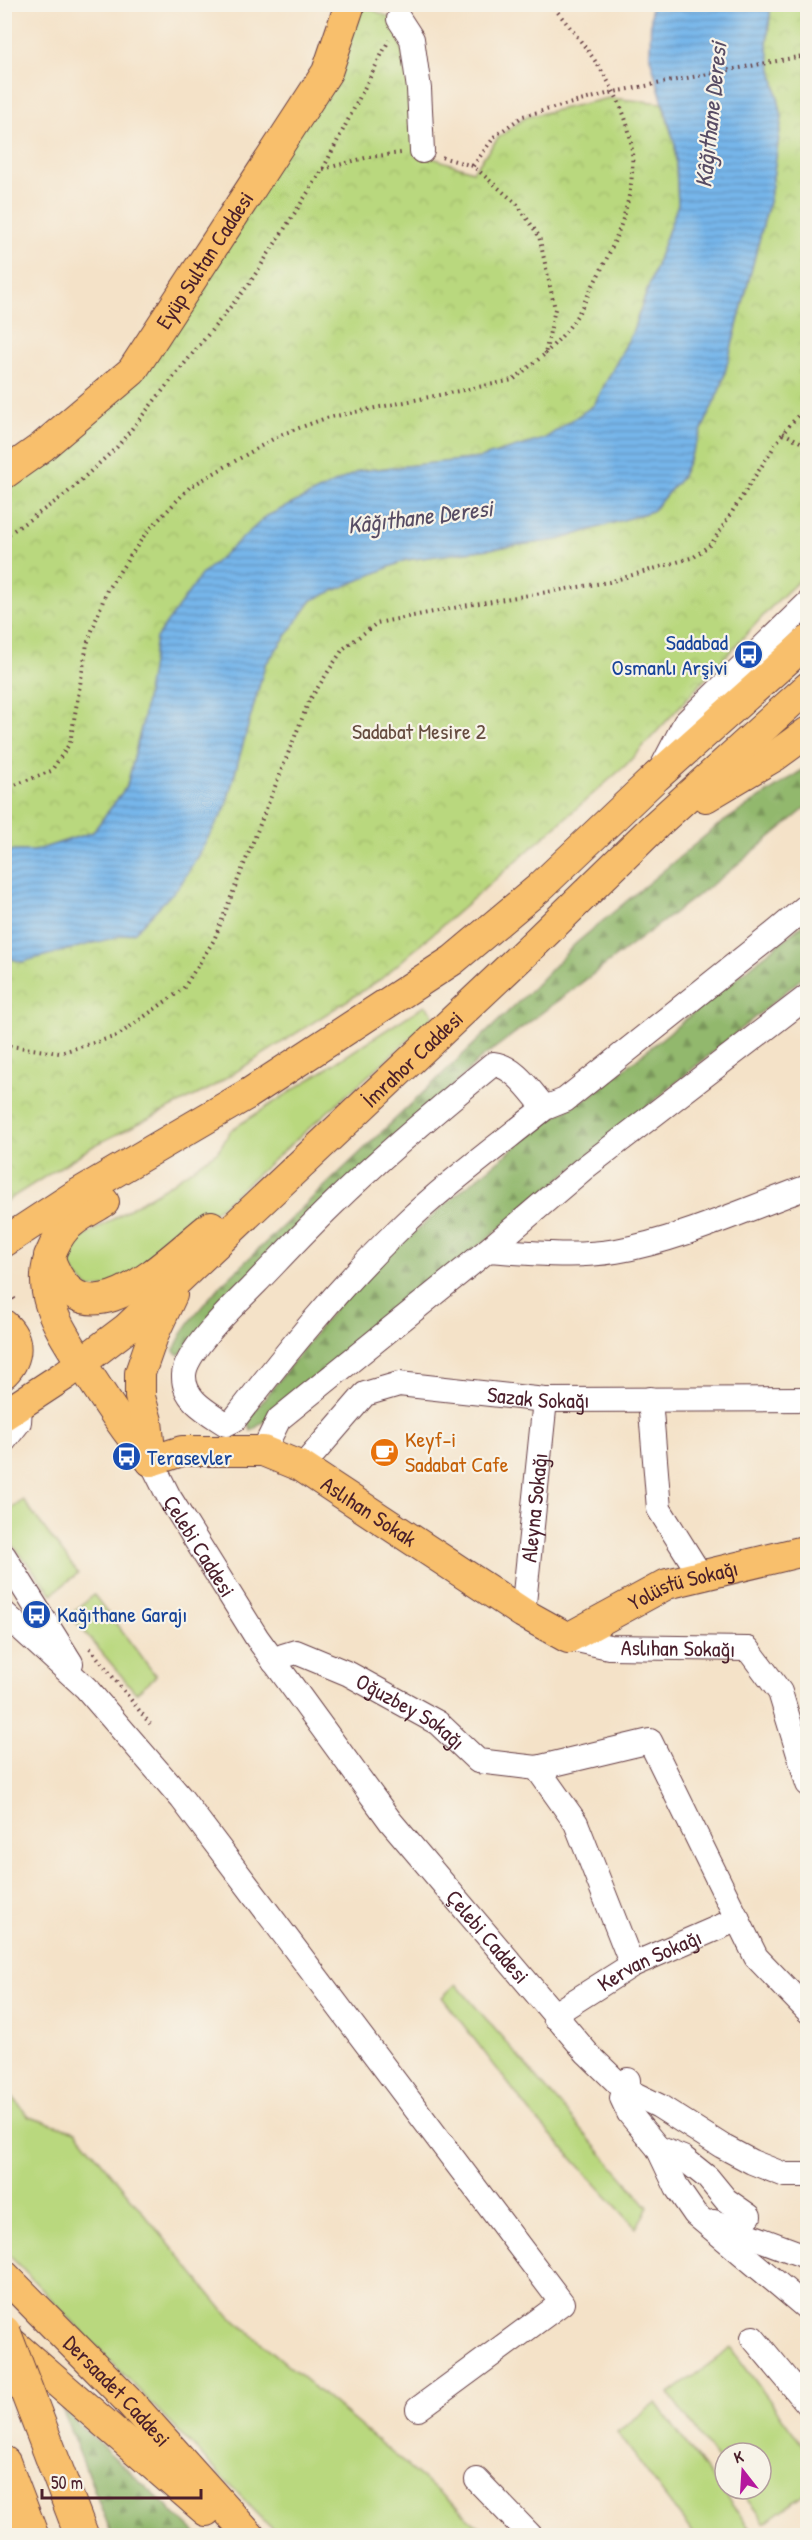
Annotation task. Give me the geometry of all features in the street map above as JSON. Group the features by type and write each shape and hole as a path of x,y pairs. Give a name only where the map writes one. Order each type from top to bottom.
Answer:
{"highway":[{"path":"4,2334 82,2535"},
{"path":"4,2463 32,2535"}],"main road":[{"name":"Eyüp Sultan Caddesi","path":"4,474 42,447 132,371 327,72 350,4"},
{"path":"4,1242 74,1196 248,1094 453,960 539,888 656,777 807,641"},
{"name":"İmrahor Caddesi","path":"12,1410 82,1363 127,1328 179,1281 656,825 807,687"},
{"path":"656,825 736,780 807,732"},
{"path":"151,1461 110,1408 65,1338 50,1306 45,1288 45,1274 49,1256 60,1235 69,1224 133,1182 152,1166 167,1143"},
{"path":"49,1256 60,1282 69,1292 81,1299 106,1300 146,1278 218,1221 283,1180"},
{"path":"151,1461 147,1421 140,1397 140,1373 154,1333 179,1281"},
{"path":"4,1325 13,1333 16,1352 13,1362 4,1372"},
{"name":"Aslıhan Sokak","path":"151,1461 182,1451 263,1452 302,1467 523,1613 568,1638"},
{"name":"Yolüstü Sokağı","path":"568,1638 667,1584 807,1550"},
{"name":"Dersaadet Caddesi","path":"4,2275 127,2399 250,2535"},
{"name":"Dersaadet Caddesi","path":"4,2334 203,2508 238,2535"}],"street":[{"path":"399,19 412,39 422,151"},
{"path":"656,777 685,723 807,603"},
{"path":"544,1108 520,1080 503,1065 493,1064 418,1126 332,1204 220,1320 190,1357 184,1372 184,1386 190,1397 226,1424 234,1420 282,1358 338,1292 398,1230 544,1108 564,1100 776,933 807,904"},
{"path":"263,1452 279,1419 488,1250 583,1169 807,996"},
{"path":"488,1250 579,1255 615,1251 652,1243 807,1187"},
{"name":"Sazak Sokağı","path":"302,1467 365,1394 399,1384 545,1400 807,1400"},
{"path":"650,1399 659,1509 701,1576"},
{"name":"Aleyna Sokağı","path":"523,1613 545,1400"},
{"path":"4,1442 20,1422 12,1410"},
{"name":"Çelebi Caddesi","path":"151,1461 169,1497 279,1659 560,2012 607,2055 627,2083 659,2106 752,2162 785,2175 807,2175"},
{"path":"4,1556 86,1688"},
{"path":"4,1613 86,1688 182,1798 562,2303 418,2409"},
{"name":"Aslıhan Sokağı","path":"568,1638 609,1647 748,1649 780,1692 807,1784"},
{"name":"Oğuzbey Sokağı","path":"279,1659 296,1652 349,1674 438,1723 478,1761 537,1768"},
{"path":"632,1965 576,1823 537,1768 650,1741 756,1957 807,2011"},
{"name":"Kervan Sokağı","path":"560,2012 632,1965 738,1919"},
{"path":"627,2083 622,2098 629,2113 658,2148 677,2188 695,2214 807,2309"},
{"name":"Çelebi Caddesi","path":"627,2083 751,2148 779,2158 807,2163"},
{"path":"658,2148 683,2158 708,2178 726,2200 749,2216"},
{"path":"695,2214 807,2257"},
{"path":"753,2338 807,2404"},
{"path":"477,2480 531,2535"}],"path":[{"path":"4,786 12,786 51,771 70,743 87,644 107,590 146,533 190,487 280,435 326,418 513,380 545,354 573,323 615,246 630,195 633,162 630,135 614,92 551,4"},
{"path":"4,537 65,495 117,447 249,284 323,169 399,19"},
{"path":"473,166 495,136 523,116 614,92 807,55"},
{"path":"800,56 807,65"},
{"path":"323,169 369,157 422,151 473,166 517,204 539,236 555,309 545,354"},
{"path":"4,1045 59,1053 117,1036 183,989 214,940 309,701 343,649 377,623 474,604 609,582 694,557 712,543 783,433 806,406 807,388"},
{"path":"783,433 807,446"}],"green space":[{"path":"361,5 396,20 423,155 473,171 499,137 526,117 609,98 662,103 675,145 678,204 632,333 594,405 544,439 480,458 359,471 142,724 127,786 93,832 34,851 5,851 4,490 141,368"},
{"name":"Sadabat Mesire 2","path":"771,5 807,5 807,573 773,605 626,765 381,979 209,1089 95,1145 5,1202 5,957 22,962 225,809 265,665 312,600 406,560 558,540 652,511 681,478 722,384 770,198 782,117 767,45"},
{"path":"807,767 807,807 722,877 479,1060 179,1355 174,1351 188,1324 221,1285 532,989 575,944 717,826"},
{"path":"807,921 807,974 287,1405 251,1431 248,1420 335,1308 389,1255 455,1196 546,1122 592,1095"},
{"path":"425,1005 432,1012 432,1019 225,1203 149,1263 116,1287 89,1288 74,1273 70,1257 75,1242 164,1188 218,1151 231,1130"},
{"path":"23,1500 78,1573 52,1594 5,1535 5,1514"},
{"path":"94,1595 156,1676 136,1693 70,1615"},
{"path":"456,1984 648,2207 636,2228 530,2112 442,1997"},
{"path":"4,2086 29,2117 76,2131 224,2311 489,2535 278,2535 5,2251"},
{"path":"731,2348 807,2451 807,2492 765,2523 748,2501 773,2501 773,2441 713,2441 713,2454 669,2394"},
{"path":"656,2403 713,2479 713,2501 729,2501 753,2533 749,2535 694,2535 617,2432"},
{"path":"62,2409 198,2535 112,2535"}],"water":[{"name":"Kâğıthane Deresi","path":"651,5 771,5 767,45 782,117 770,198 722,384 681,478 652,511 558,540 406,560 312,600 265,665 225,809 181,884 135,932 22,962 5,957 5,851 34,851 93,832 127,786 142,724 156,638 201,575 267,516 359,471 480,458 544,439 594,405 632,333 678,204 675,145 650,57"}],"place":[{"name":"Sadabad Osmanlı Arşivi","path":"749,655"},
{"name":"Keyf-i Sadabat Cafe","path":"384,1452"},
{"name":"Terasevler","path":"126,1457"},
{"name":"Kağıthane Garajı","path":"36,1614"}]}
